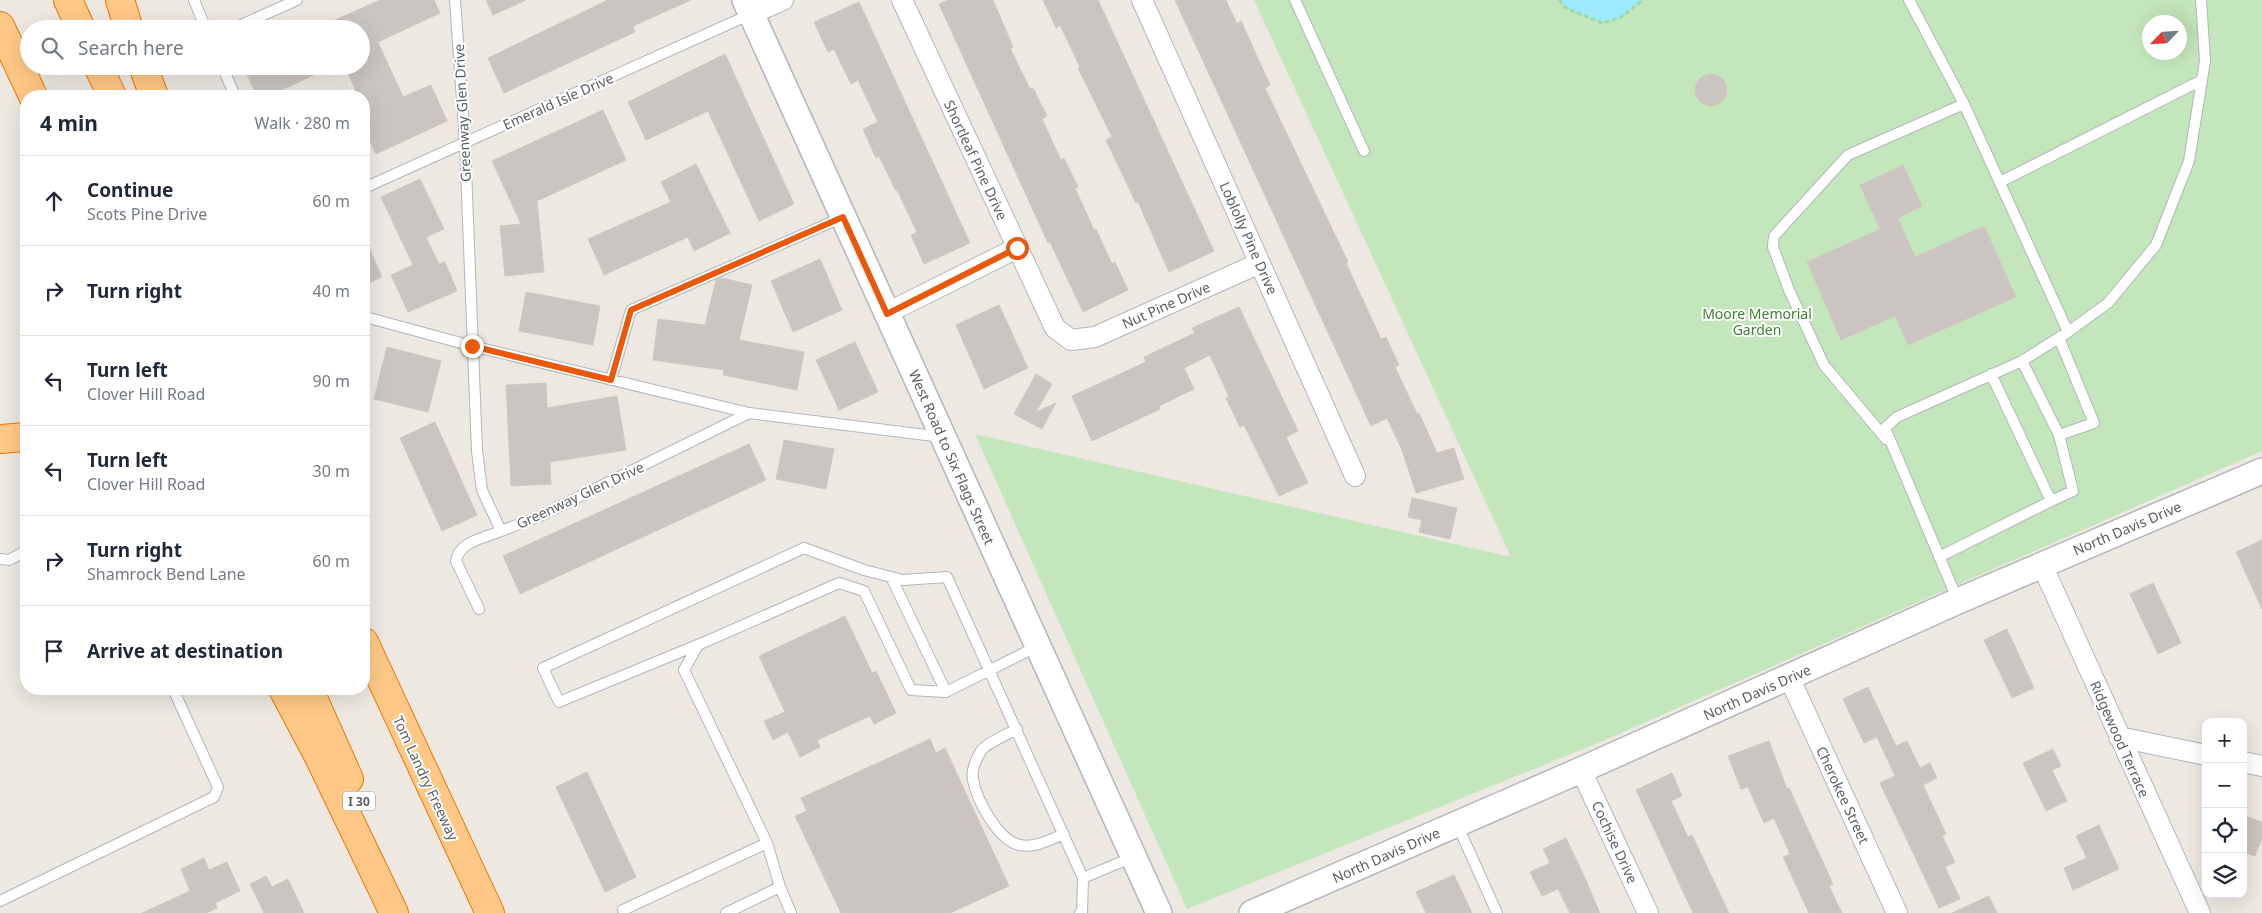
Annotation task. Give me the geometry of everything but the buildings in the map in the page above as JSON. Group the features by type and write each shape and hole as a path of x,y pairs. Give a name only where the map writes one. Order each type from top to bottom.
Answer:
{"highway":[{"path":"68,0 77,20"},
{"path":"120,0 126,20"},
{"path":"0,26 20,68"},
{"path":"23,75 30,90"},
{"path":"102,75 109,90"},
{"path":"146,75 152,90"},
{"path":"0,439 20,437"},
{"name":"Tom Landry Freeway","path":"370,655 490,913"},
{"path":"286,695 319,757 394,913"},
{"name":"I 30","path":"312,695 410,913"}],"street":[{"path":"748,7 783,0"},
{"name":"Shortleaf Pine Drive","path":"902,0 1055,328 1071,340"},
{"name":"Loblolly Pine Drive","path":"1142,0 1355,476"},
{"name":"West Road to Six Flags Street","path":"748,7 1159,913"},
{"path":"887,314 1017,248"},
{"name":"Nut Pine Drive","path":"1071,340 1095,337 1260,263"},
{"name":"North Davis Drive","path":"1252,913 1283,907 1457,824 1958,601 2262,471"},
{"name":"Ridgewood Terrace","path":"2042,565 2200,913"},
{"name":"Cherokee Street","path":"1789,677 1897,913"},
{"path":"2119,737 2202,754"},
{"path":"2247,763 2262,766"},
{"name":"Cochise Drive","path":"1581,770 1648,913"}],"lane":[{"path":"194,0 202,20"},
{"path":"252,20 297,0"},
{"name":"Greenway Glen Drive","path":"455,0 464,143 477,451 482,490 501,531 540,516 749,413"},
{"path":"1295,0 1364,151"},
{"path":"1909,0 1964,104 2068,332"},
{"path":"1958,601 1890,444 1885,428 1897,417 2022,361 2068,332 2108,303 2156,245 2189,161 2205,61 2201,0"},
{"name":"Emerald Isle Drive","path":"370,185 464,143 748,7"},
{"path":"226,75 233,90"},
{"path":"2000,182 2202,80"},
{"path":"1890,444 1824,365 1789,290 1774,247 1774,236 1848,155 1964,104"},
{"path":"611,380 631,310 843,217"},
{"path":"370,318 472,346 749,413 943,437"},
{"path":"2059,338 2094,423 2059,435"},
{"path":"1939,557 2073,491 2059,435 2022,361"},
{"path":"1991,374 2051,501"},
{"path":"479,609 456,561 458,553 463,546 501,531"},
{"path":"1038,646 990,670 946,692 911,690 864,591 839,583 560,702 543,668 804,548 864,570 903,580 947,577 990,670 1083,878 1082,912 1080,913"},
{"path":"0,559 9,560 20,554"},
{"path":"891,577 946,692"},
{"path":"702,643 698,645 684,670 767,843 780,888 792,913"},
{"path":"0,901 214,797 218,787 176,695"},
{"path":"1016,729 982,749 974,765 973,779 982,801 997,830 1006,839 1018,845 1034,846 1064,834"},
{"path":"1457,824 1497,913"},
{"path":"625,913 623,910 767,843"},
{"path":"1083,878 1133,856"},
{"path":"726,913 780,888"}],"path":[{"path":"1559,0 1566,8 1602,23 1620,18 1643,0"}],"green space":[{"name":"Moore Memorial Garden","path":"1254,0 2262,0 2262,451 1598,743 1187,909 975,434 1511,557"}],"water":[{"path":"1559,0 1643,0 1620,18 1602,23 1566,8"}],"route":[{"path":"472,346 611,380 631,310 843,217 887,314 1017,248"}]}
